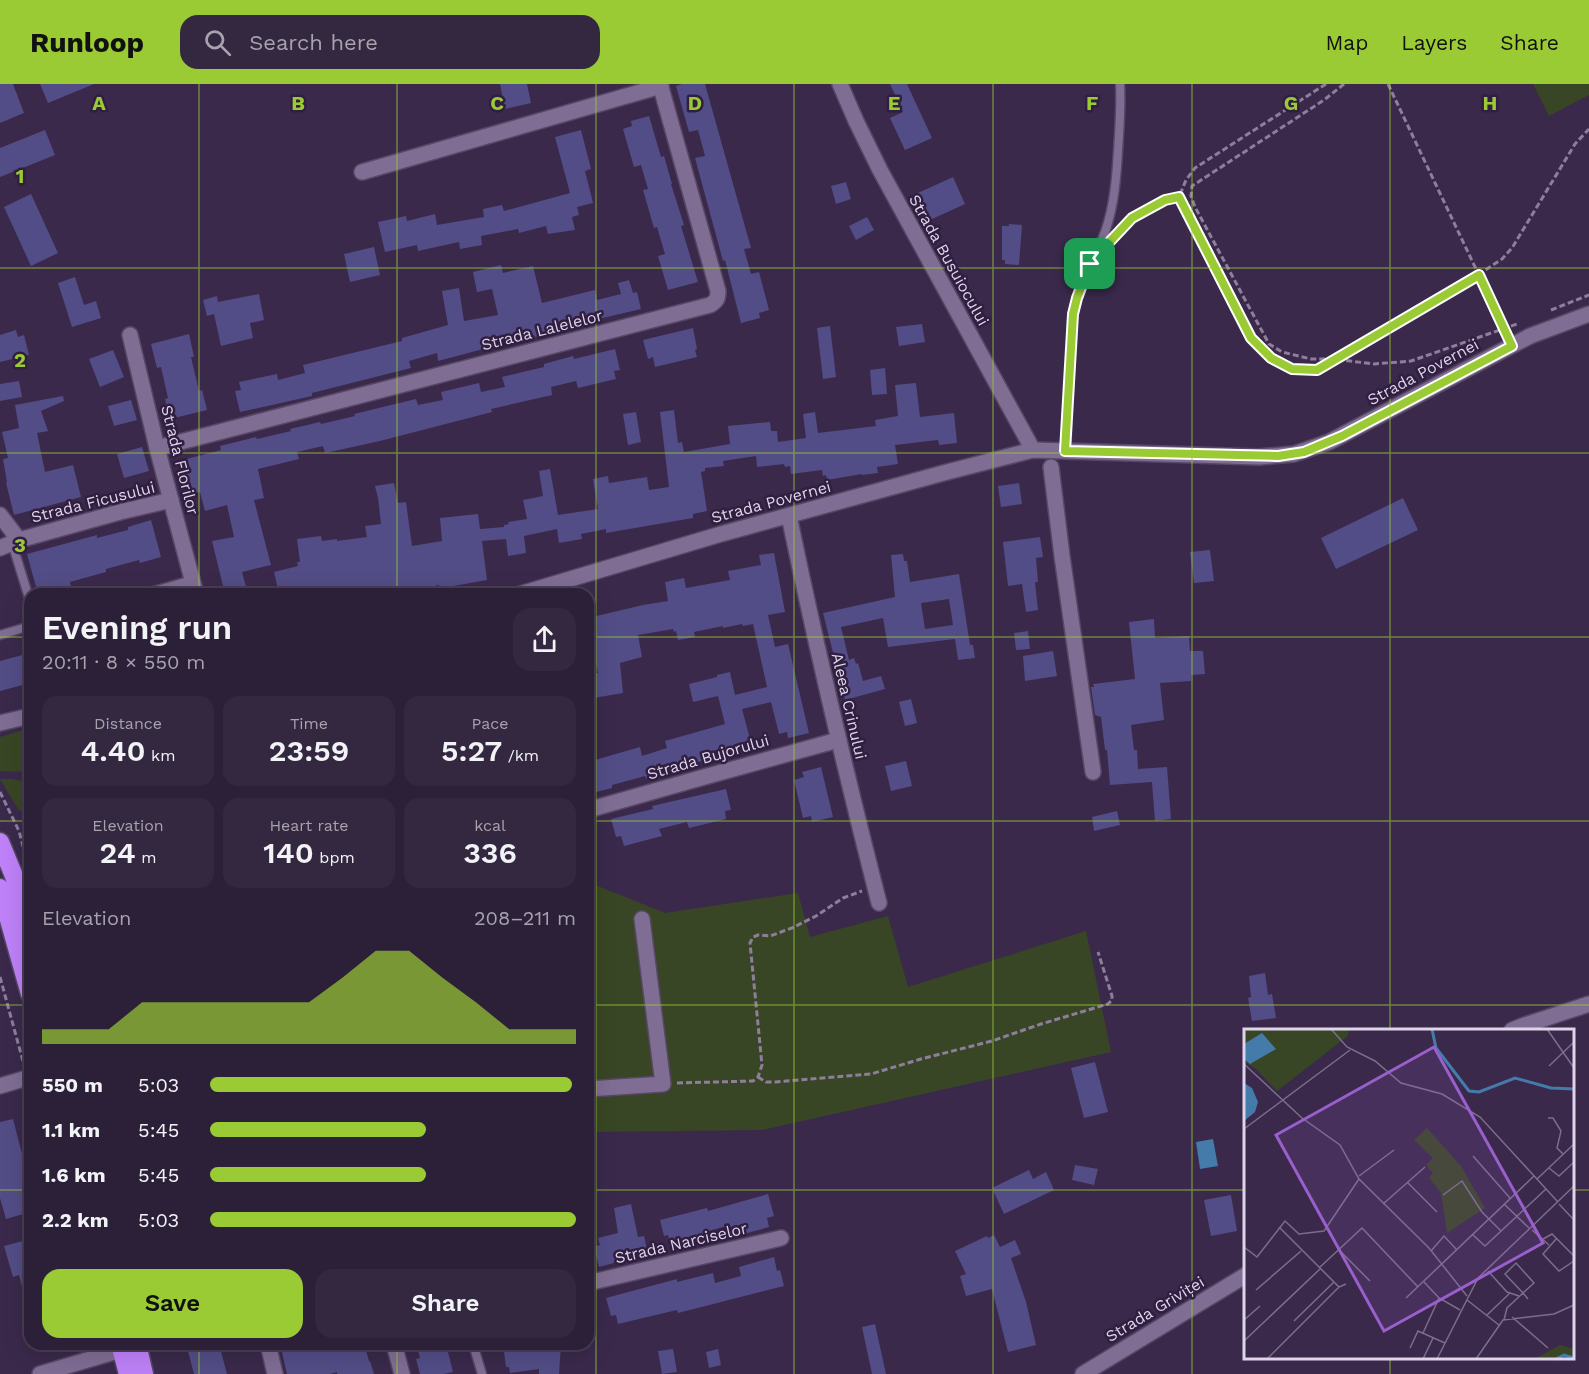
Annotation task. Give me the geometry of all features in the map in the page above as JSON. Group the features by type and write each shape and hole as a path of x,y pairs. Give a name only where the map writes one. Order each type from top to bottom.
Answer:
{"highway":[{"path":"0,842 14,876 15,934"},
{"path":"0,888 24,970"},
{"path":"126,1350 128,1374"},
{"path":"129,1350 144,1374"}],"street":[{"name":"Strada Busuiocului","path":"840,84 880,170 1033,450"},
{"path":"362,172 661,85"},
{"name":"Strada Lalelelor","path":"157,448 715,302 718,298 718,291 661,85"},
{"name":"Strada Povernei","path":"540,588 789,516 1033,450 1278,456 1304,452 1342,436 1530,336 1589,314"},
{"name":"Strada Florilor","path":"130,335 194,587"},
{"path":"1051,467 1093,772"},
{"name":"Strada Ficusului","path":"0,515 10,544 120,512 171,500"},
{"name":"Aleea Crinului","path":"789,516 838,740 879,903"},
{"path":"0,723 24,717"},
{"name":"Strada Bujorului","path":"594,808 838,740"},
{"path":"594,1089 663,1084 642,919"},
{"path":"1514,1029 1589,1004"},
{"path":"0,1086 24,1079"},
{"name":"Strada Narciselor","path":"594,1282 782,1238"},
{"name":"Strada Griviței","path":"1083,1374 1244,1276"},
{"path":"40,1374 114,1350"},
{"path":"269,1350 275,1374"},
{"path":"396,1350 402,1374"}],"lane":[{"path":"1065,451 1073,314 1080,288 1112,209 1118,159 1120,84"},
{"path":"1049,451 1051,467"},
{"path":"10,544 25,588"},
{"path":"0,634 24,628"},
{"path":"475,1350 482,1374"}],"path":[{"path":"1326,84 1196,168 1186,180 1179,197 1251,338 1271,358 1292,369 1317,370 1479,275 1502,259 1512,248 1575,144 1589,129"},
{"path":"1344,84 1324,100 1192,186 1191,196 1269,344 1282,352 1311,359 1334,359 1374,364 1411,361 1525,321"},
{"path":"1388,84 1512,346"},
{"path":"1113,238 1132,218 1165,200 1179,197"},
{"path":"1547,312 1589,295"},
{"path":"0,792 19,831 24,849"},
{"path":"663,1084 753,1081 758,1077 762,1065 750,943 753,937 770,936 792,928 816,916 843,898 867,889"},
{"path":"758,1077 766,1082 776,1082 871,1074 992,1041 1108,1004 1112,996 1098,952"},
{"path":"0,977 24,1061"}],"green space":[{"path":"1533,84 1589,84 1589,95 1549,116"},
{"path":"24,730 24,750 22,750 24,772 0,771 0,737"},
{"path":"0,779 24,781 24,812 18,809"},
{"path":"594,884 665,913 798,893 810,937 888,916 908,987 1086,931 1111,1052 762,1130 594,1132"}],"water":[{"path":"1213,1139 1218,1166 1200,1169 1196,1142"}],"building":[{"path":"0,84 13,84 24,113 0,123"},
{"path":"40,84 94,84 48,103"},
{"path":"500,84 527,84 531,103 505,109"},
{"path":"705,84 751,248 744,249 751,274 759,272 769,310 759,313 760,318 741,323 695,158 705,156 698,130 689,132 676,86"},
{"path":"890,84 907,84 932,138 905,150 890,118 903,112"},
{"path":"649,116 661,157 664,156 684,225 681,226 698,282 668,290 658,256 665,254 657,227 654,228 643,190 648,189 641,165 634,167 623,129 632,126 631,121"},
{"path":"45,130 55,155 0,177 0,148"},
{"path":"581,130 591,169 585,171 593,203 577,207 579,215 572,217 575,230 548,234 546,226 519,233 518,229 481,236 482,245 460,249 459,242 418,251 417,245 385,252 378,222 406,216 407,221 435,214 437,225 484,217 483,209 502,205 504,211 570,193 555,137"},
{"path":"953,177 965,204 930,220 918,193"},
{"path":"846,182 851,199 836,204 831,186"},
{"path":"31,194 58,253 31,266 4,207"},
{"path":"867,217 874,230 856,240 849,226"},
{"path":"1009,224 1022,225 1019,265 1005,264 1005,260 1002,260 1002,226 1009,226"},
{"path":"374,247 380,275 350,282 344,254"},
{"path":"501,265 503,273 533,266 542,303 595,290 597,300 621,294 618,283 629,280 633,293 637,292 641,309 438,361 437,353 409,361 411,368 312,393 312,396 240,412 235,391 241,390 239,382 277,374 278,380 305,373 303,365 402,341 402,338 448,325 442,291 459,288 464,321 498,315 492,289 477,292 473,272"},
{"path":"75,277 84,305 96,301 101,318 72,327 58,283"},
{"path":"259,294 264,320 250,323 253,338 221,346 214,314 207,316 203,300 217,296 218,302"},
{"path":"922,324 925,342 899,346 896,327"},
{"path":"830,326 836,377 823,379 817,328"},
{"path":"693,328 697,357 655,367 653,357 648,359 643,340"},
{"path":"16,330 18,337 24,335 29,355 0,362 0,335"},
{"path":"189,334 194,357 191,357 199,391 202,390 207,410 170,419 161,367 157,368 151,344"},
{"path":"615,349 620,370 614,371 616,379 578,388 576,381 551,387 552,395 491,409 492,412 325,453 323,446 297,452 299,459 258,469 264,498 254,500 271,565 242,572 246,588 224,588 212,541 234,537 227,505 205,511 200,492 192,494 183,460 221,450 220,446 355,416 354,414 416,399 418,405 443,400 441,392 479,383 481,392 505,387 502,377 544,367 544,364 573,356 574,359"},
{"path":"113,350 124,377 100,387 89,359"},
{"path":"885,368 887,394 872,395 870,370"},
{"path":"19,381 22,397 0,401 0,384"},
{"path":"916,383 920,417 954,413 957,443 939,445 938,440 895,445 898,464 877,467 878,473 827,480 822,470 791,474 790,466 785,467 784,464 757,467 756,456 723,461 724,466 705,468 705,471 701,472 707,511 693,514 693,518 606,533 606,529 581,534 582,539 559,543 557,529 524,536 526,553 508,556 506,539 482,541 487,580 440,588 439,585 424,588 278,588 274,572 298,566 297,562 300,562 297,539 321,536 322,541 337,539 337,541 367,537 365,526 381,524 375,486 394,483 398,503 406,502 412,546 442,541 440,518 478,514 480,529 504,527 509,524 508,522 527,519 523,500 543,496 539,471 550,469 558,515 598,509 593,479 608,476 609,483 647,477 649,490 669,487 660,412 674,410 678,443 682,442 684,452 730,444 728,426 770,422 771,431 777,431 778,442 806,438 803,414 815,412 818,433 876,426 875,420 898,416 895,385"},
{"path":"63,396 64,401 41,411 48,431 37,433 45,472 73,465 81,497 14,515 6,483 3,459 8,458 2,432 19,428 15,405"},
{"path":"131,400 137,420 114,426 108,406"},
{"path":"636,412 641,442 628,445 623,414"},
{"path":"142,447 149,471 124,478 117,454"},
{"path":"1019,483 1022,504 1001,507 998,486"},
{"path":"1403,498 1418,530 1336,569 1321,538"},
{"path":"151,520 161,557 106,569 106,572 70,582 71,588 36,588 27,554 97,535 97,538 128,530 128,527"},
{"path":"1040,537 1043,557 1036,558 1038,582 1035,582 1038,610 1026,612 1022,584 1008,586 1003,542"},
{"path":"1210,550 1214,581 1194,583 1190,552"},
{"path":"774,553 785,612 768,615 775,647 788,644 809,733 788,738 787,732 779,734 771,702 742,709 753,750 675,768 675,771 646,779 645,776 594,792 594,760 640,747 642,756 667,748 665,741 725,724 718,696 693,702 689,684 730,672 735,695 767,687 753,624 743,626 742,624 694,632 695,637 678,640 676,631 674,632 673,629 638,635 642,657 620,663 623,693 594,698 594,674 598,673 594,654 594,617 668,601 665,582 684,578 686,588 730,580 728,571 761,565 759,555"},
{"path":"903,554 904,561 907,561 910,582 959,574 970,645 973,645 975,658 958,660 955,639 888,647 883,618 841,627 849,660 854,658 856,664 858,663 863,681 881,676 885,689 845,700 823,613 895,597 891,555","holes":["949,599 953,625 925,629 921,603"]},
{"path":"1154,619 1155,638 1189,636 1190,651 1203,651 1205,674 1191,675 1191,681 1160,683 1164,720 1131,725 1134,750 1137,750 1138,769 1167,767 1171,819 1155,821 1152,782 1110,785 1101,717 1095,715 1091,687 1094,687 1093,684 1135,679 1129,622"},
{"path":"1028,631 1030,649 1016,650 1014,633"},
{"path":"1053,651 1057,676 1025,681 1023,656"},
{"path":"24,655 24,685 0,691 0,661"},
{"path":"911,699 917,723 905,726 899,702"},
{"path":"906,761 912,786 891,791 885,766"},
{"path":"821,767 833,817 812,822 811,816 803,818 794,780 804,777 802,772"},
{"path":"726,789 731,810 725,811 726,819 689,828 687,822 659,829 662,836 624,846 621,836 616,837 611,819 653,809 652,806"},
{"path":"1117,811 1120,825 1094,831 1092,817"},
{"path":"1265,973 1268,995 1272,994 1276,1018 1252,1021 1248,998 1251,997 1249,976"},
{"path":"1095,1062 1108,1112 1084,1118 1071,1068"},
{"path":"13,1119 24,1162 24,1214 6,1219 0,1198 0,1122"},
{"path":"1075,1165 1098,1169 1094,1185 1072,1180"},
{"path":"1029,1170 1033,1179 1046,1172 1054,1190 1004,1214 992,1188"},
{"path":"768,1194 774,1216 767,1218 769,1227 733,1237 730,1225 705,1232 707,1240 672,1250 668,1235 664,1236 660,1220 707,1208 708,1211"},
{"path":"1231,1195 1237,1231 1211,1236 1204,1200"},
{"path":"631,1204 638,1237 644,1236 648,1254 599,1267 594,1247 600,1245 598,1238 618,1233 614,1208"},
{"path":"994,1235 1000,1247 1015,1240 1021,1254 1011,1258 1026,1302 1036,1345 1008,1352 992,1289 966,1296 960,1276 966,1274 955,1251"},
{"path":"24,1241 24,1295 19,1275 13,1277 4,1246"},
{"path":"774,1257 784,1286 678,1313 677,1310 618,1324 616,1315 611,1316 606,1298 677,1279 677,1282 713,1273 715,1283 741,1276 739,1267"},
{"path":"875,1324 886,1374 872,1374 862,1327"},
{"path":"673,1349 677,1372 662,1374 658,1351"},
{"path":"718,1349 721,1365 709,1368 706,1352"},
{"path":"188,1350 221,1350 227,1374 194,1374"},
{"path":"281,1350 366,1350 374,1374 337,1374 337,1372 287,1374"},
{"path":"418,1350 448,1350 453,1372 420,1374 416,1359 420,1358"},
{"path":"504,1350 561,1350 559,1374 539,1374 539,1369 510,1373 509,1367 506,1367"}],"route":[{"path":"1179,197 1251,338 1271,358 1292,369 1317,370 1479,275 1512,346 1342,436 1304,452 1258,457 1065,451 1073,314 1090,264 1132,218 1165,200 1179,197"}]}
